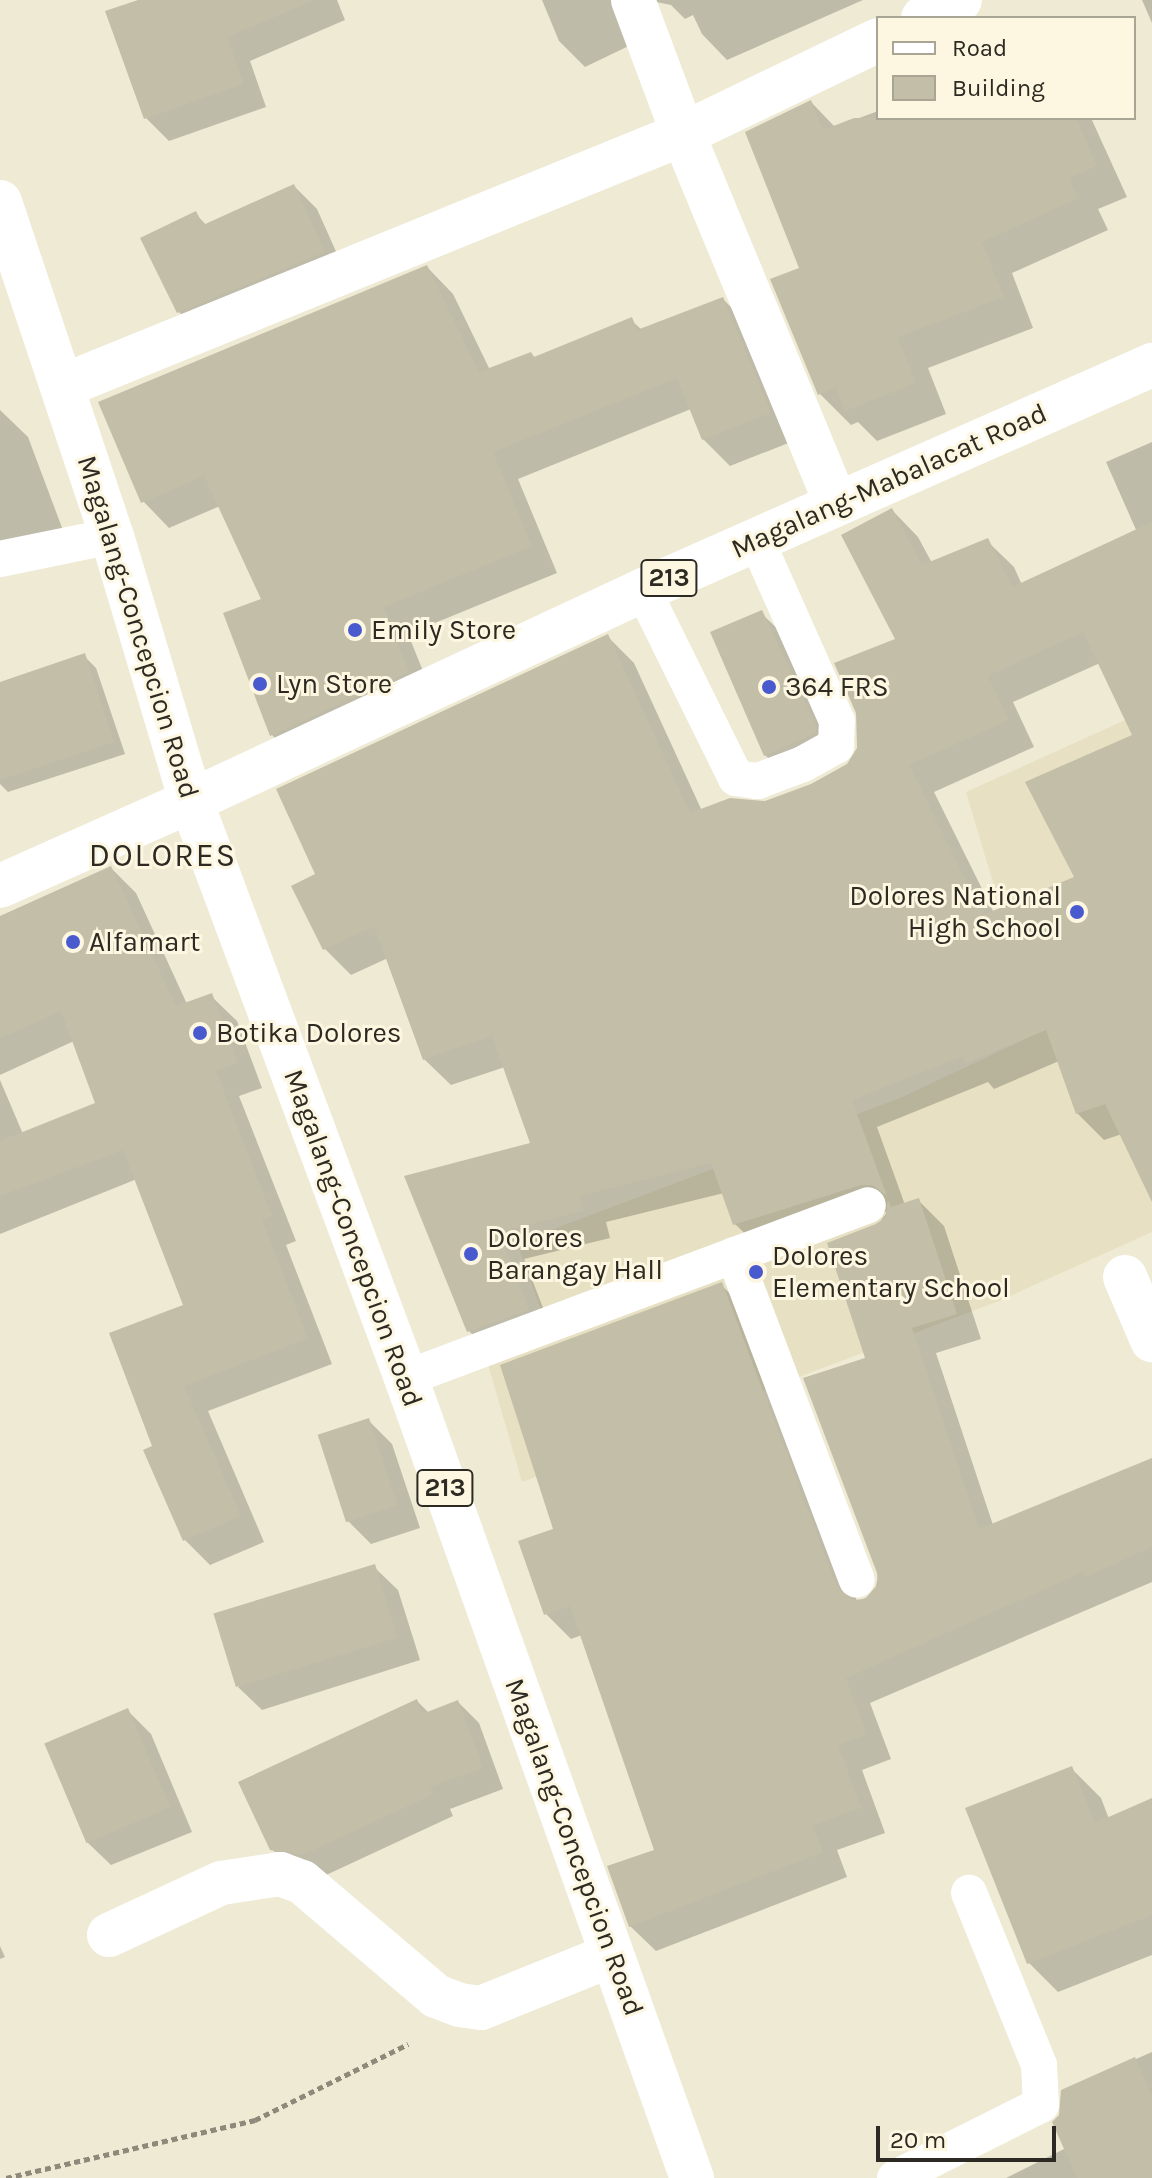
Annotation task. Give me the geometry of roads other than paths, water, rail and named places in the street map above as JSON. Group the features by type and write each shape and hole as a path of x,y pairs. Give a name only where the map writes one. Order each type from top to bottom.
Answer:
{"main road":[{"path":"633,0 683,134 836,504"},
{"path":"927,16 960,0"},
{"path":"63,386 683,134 876,41"},
{"name":"Magalang-Concepcion Road","path":"0,202 112,536 191,801 406,1378 692,2178"},
{"name":"Magalang-Mabalacat Road","path":"0,886 191,801 643,590 1152,365"},
{"path":"1125,1277 1152,1340"},
{"path":"109,1935 221,1883 280,1874 323,1897 436,1996 481,2008 612,1955"}],"lane":[{"path":"0,559 112,536"},
{"path":"643,590 736,778 758,781 803,764 836,746 837,721 756,539"},
{"path":"406,1378 868,1205"},
{"path":"734,1255 857,1580"},
{"path":"895,2178 1041,2105 1039,2065 969,1893"}],"place":[{"name":"Emily Store","path":"355,630"},
{"name":"Lyn Store","path":"260,684"},
{"name":"364 FRS","path":"769,687"},
{"name":"Dolores National High School","path":"1077,912"},
{"name":"Alfamart","path":"73,942"},
{"name":"Botika Dolores","path":"200,1033"},
{"name":"Dolores Barangay Hall","path":"471,1254"},
{"name":"Dolores Elementary School","path":"756,1272"}],"district":[{"name":"DOLORES","path":"163,856"}]}
